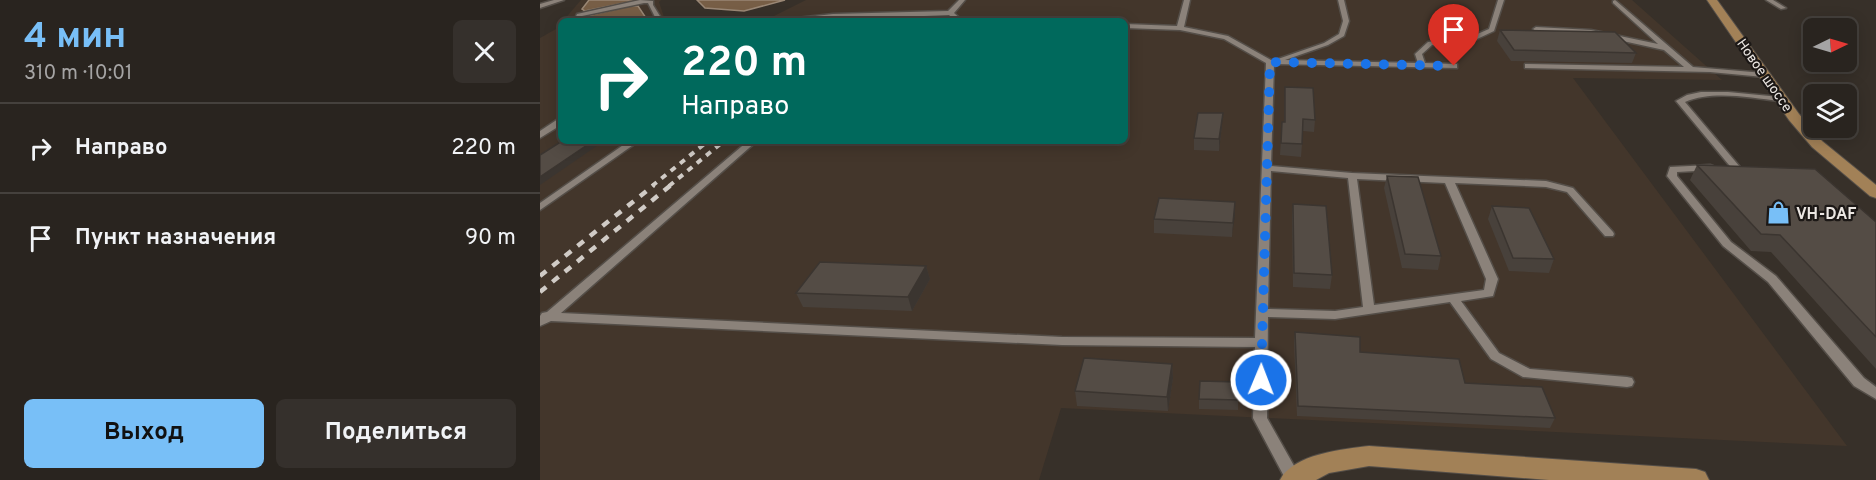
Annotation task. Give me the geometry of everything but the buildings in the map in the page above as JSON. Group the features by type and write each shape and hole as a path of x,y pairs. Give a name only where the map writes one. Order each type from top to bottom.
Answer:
{"main road":[{"name":"Новое шоссе","path":"1712,0 1780,99 1817,144 1876,193"},
{"path":"1293,480 1324,464 1369,456 1696,480"}],"lane":[{"path":"540,6 561,0"},
{"path":"950,13 962,0"},
{"path":"1180,28 1187,0"},
{"path":"1270,62 1326,44 1342,35 1346,21 1341,0"},
{"path":"1423,66 1419,54 1430,43 1477,37 1492,30 1501,0"},
{"path":"1769,0 1783,8"},
{"path":"578,18 579,15 644,1 651,2 650,5 658,18"},
{"path":"1615,2 1690,69"},
{"path":"815,18 950,13 956,18"},
{"path":"894,18 898,15"},
{"path":"1128,26 1180,28 1226,37 1270,62 1454,66"},
{"path":"1536,29 1591,32 1666,48"},
{"path":"1270,62 1260,418 1293,480"},
{"path":"1528,66 1690,69 1764,75"},
{"path":"1780,99 1750,95 1689,96 1680,101 1742,169 1673,169 1672,176 1727,244 1772,279 1859,382 1876,394"},
{"path":"540,135 558,123"},
{"path":"540,207 631,144"},
{"path":"543,318 749,144"},
{"path":"1267,168 1352,176 1546,184 1570,190 1609,234"},
{"path":"1352,176 1369,311"},
{"path":"1263,313 1335,315 1489,293 1492,279 1449,181"},
{"path":"1454,299 1495,356 1527,374 1627,382"},
{"path":"543,318 1062,341 1261,343"}],"shaded area":[{"path":"581,0 661,0 659,2 664,18 566,18"},
{"path":"589,0 639,0 585,11 582,9"},
{"path":"697,0 785,0 744,11 705,8"},
{"path":"806,0 1632,0 1722,80 1573,78 1847,446 1061,408 1039,480 540,480 540,38 558,27 558,144 1128,144 1128,18 765,18 772,17"},
{"path":"638,6 646,18 586,18"}],"railway":[{"path":"652,186 704,144"},
{"path":"669,186 720,144"},
{"path":"540,276 654,185"},
{"path":"540,292 671,185"}],"place":[{"name":"VH-DAF","path":"1778,213"}],"route":[{"path":"1261,380 1270,62 1454,66"}]}
